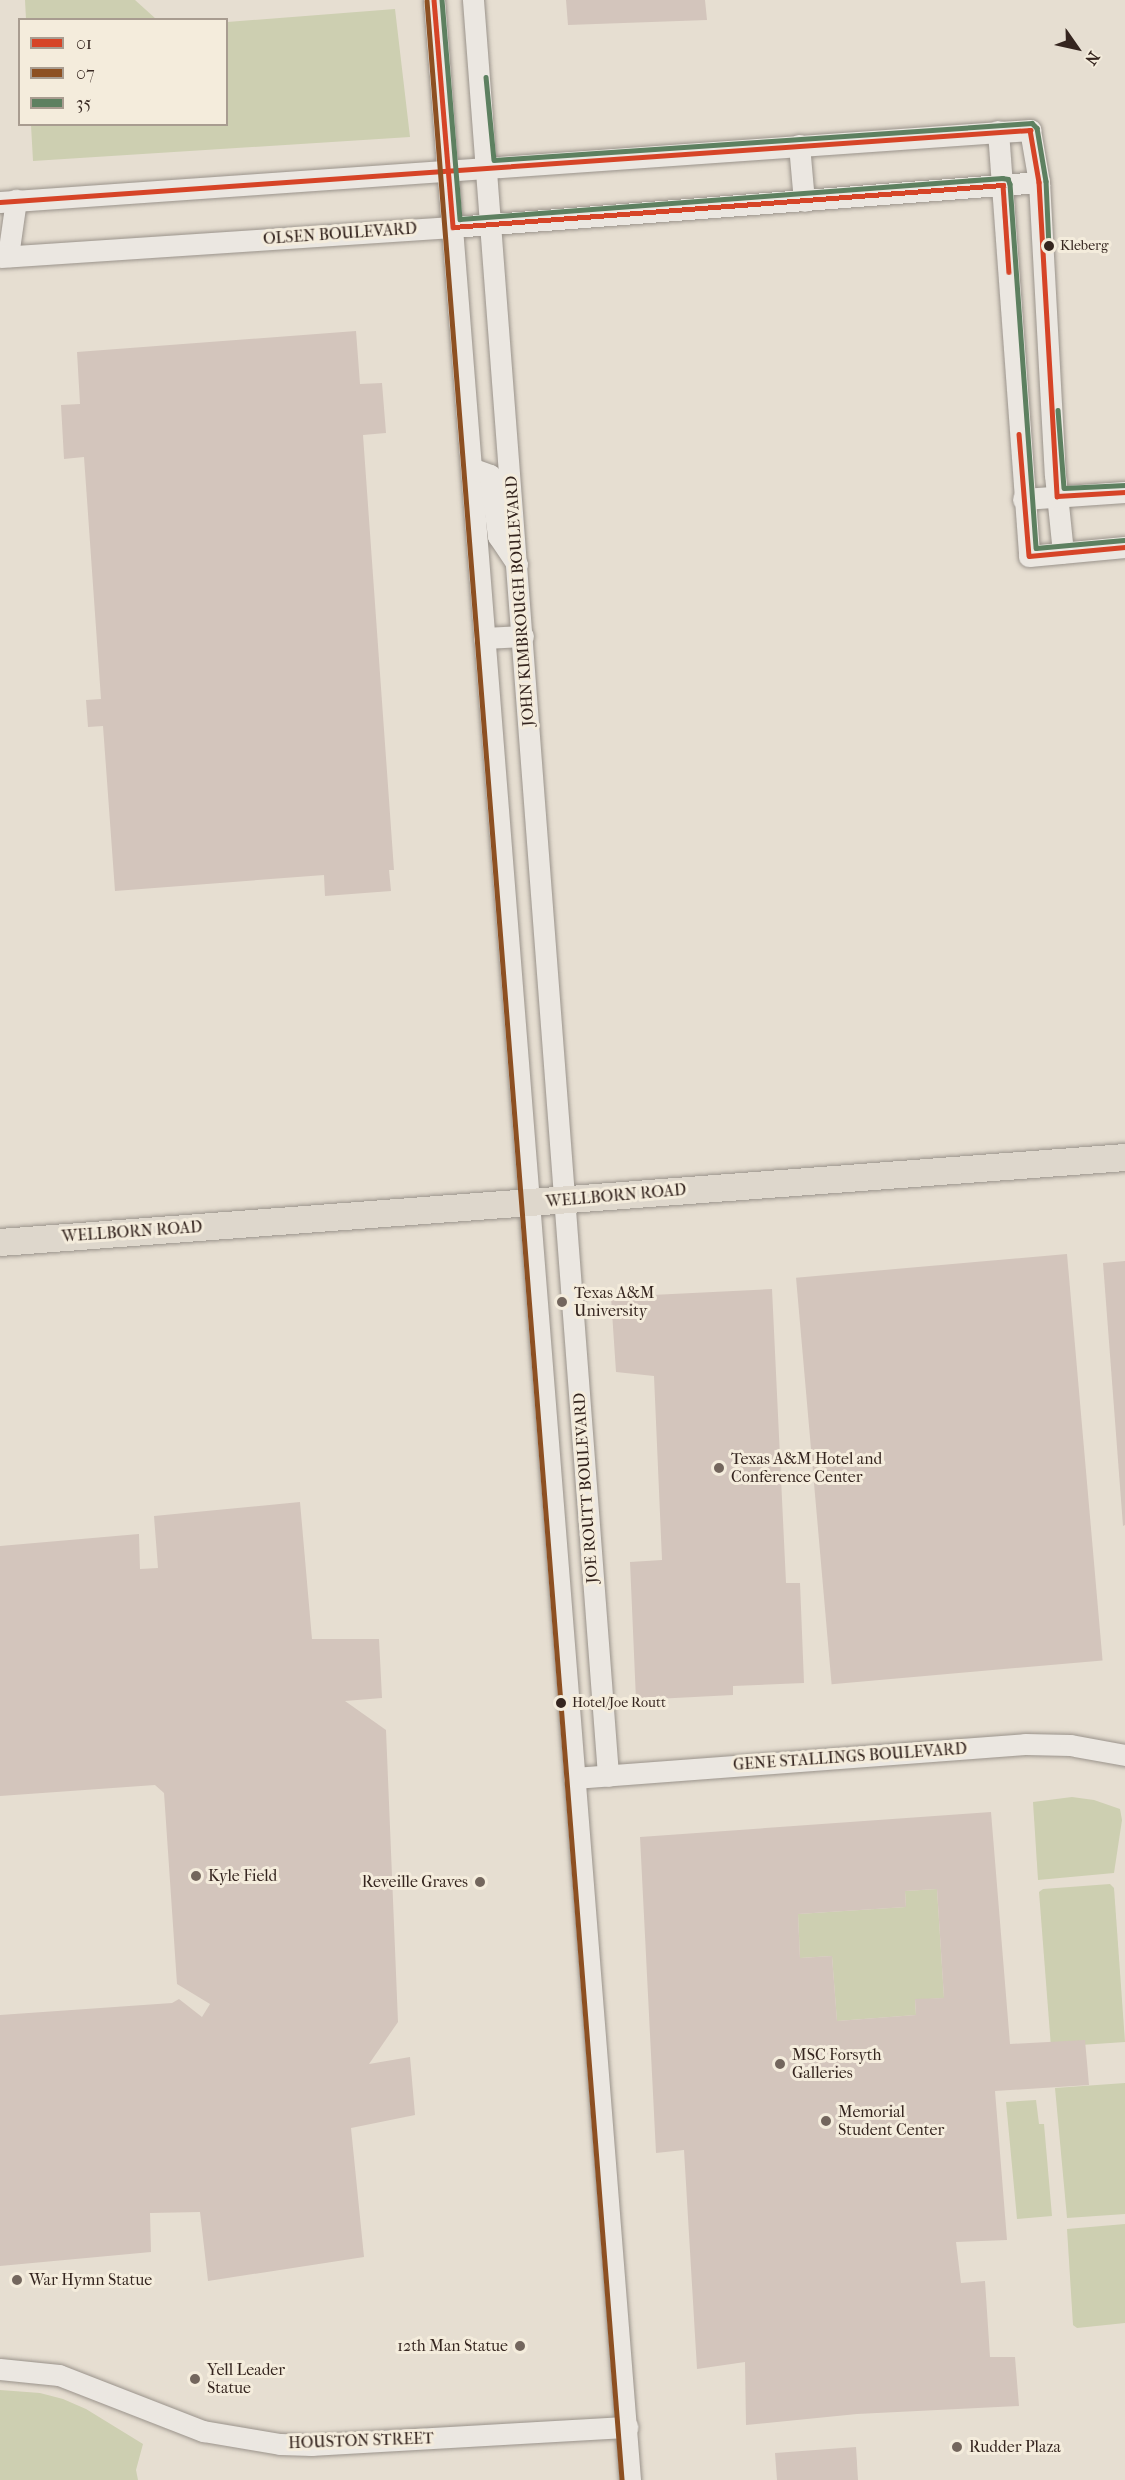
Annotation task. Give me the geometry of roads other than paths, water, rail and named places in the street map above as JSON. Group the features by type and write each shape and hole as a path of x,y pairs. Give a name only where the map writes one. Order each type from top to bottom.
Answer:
{"main road":[{"name":"WELLBORN ROAD","path":"0,1242 529,1204 1125,1157"}],"street":[{"path":"434,0 529,1204"},
{"name":"JOHN KIMBROUGH BOULEVARD","path":"473,0 523,636 563,1201"},
{"path":"998,130 1023,499 1029,556 1125,547"},
{"path":"4,256 8,201 998,130 1030,130 1039,182 1057,496 1063,553"},
{"path":"799,145 804,201"},
{"name":"OLSEN BOULEVARD","path":"4,256 453,227 1039,182"},
{"path":"471,468 490,475 498,536 517,564"},
{"path":"1023,499 1125,492"},
{"path":"484,638 523,636"},
{"name":"JOE ROUTT BOULEVARD","path":"563,1201 608,1776"},
{"name":"JOE ROUTT BOULEVARD","path":"529,1204 630,2480"},
{"path":"545,1398 579,1396"},
{"path":"554,1525 589,1521"},
{"name":"GENE STALLINGS BOULEVARD","path":"574,1778 1025,1744 1070,1744 1125,1755"},
{"name":"HOUSTON STREET","path":"0,2369 59,2375 203,2432 280,2444 324,2445 627,2427"}],"place":[{"name":"Kleberg","path":"1049,246"},
{"name":"Texas A&M University","path":"562,1302"},
{"name":"Texas A&M Hotel and Conference Center","path":"719,1468"},
{"name":"Hotel/Joe Routt","path":"561,1703"},
{"name":"Kyle Field","path":"196,1876"},
{"name":"Reveille Graves","path":"480,1882"},
{"name":"MSC Forsyth Galleries","path":"780,2064"},
{"name":"Memorial Student Center","path":"826,2121"},
{"name":"War Hymn Statue","path":"17,2280"},
{"name":"12th Man Statue","path":"520,2346"},
{"name":"Yell Leader Statue","path":"195,2379"},
{"name":"Rudder Plaza","path":"957,2447"}]}
